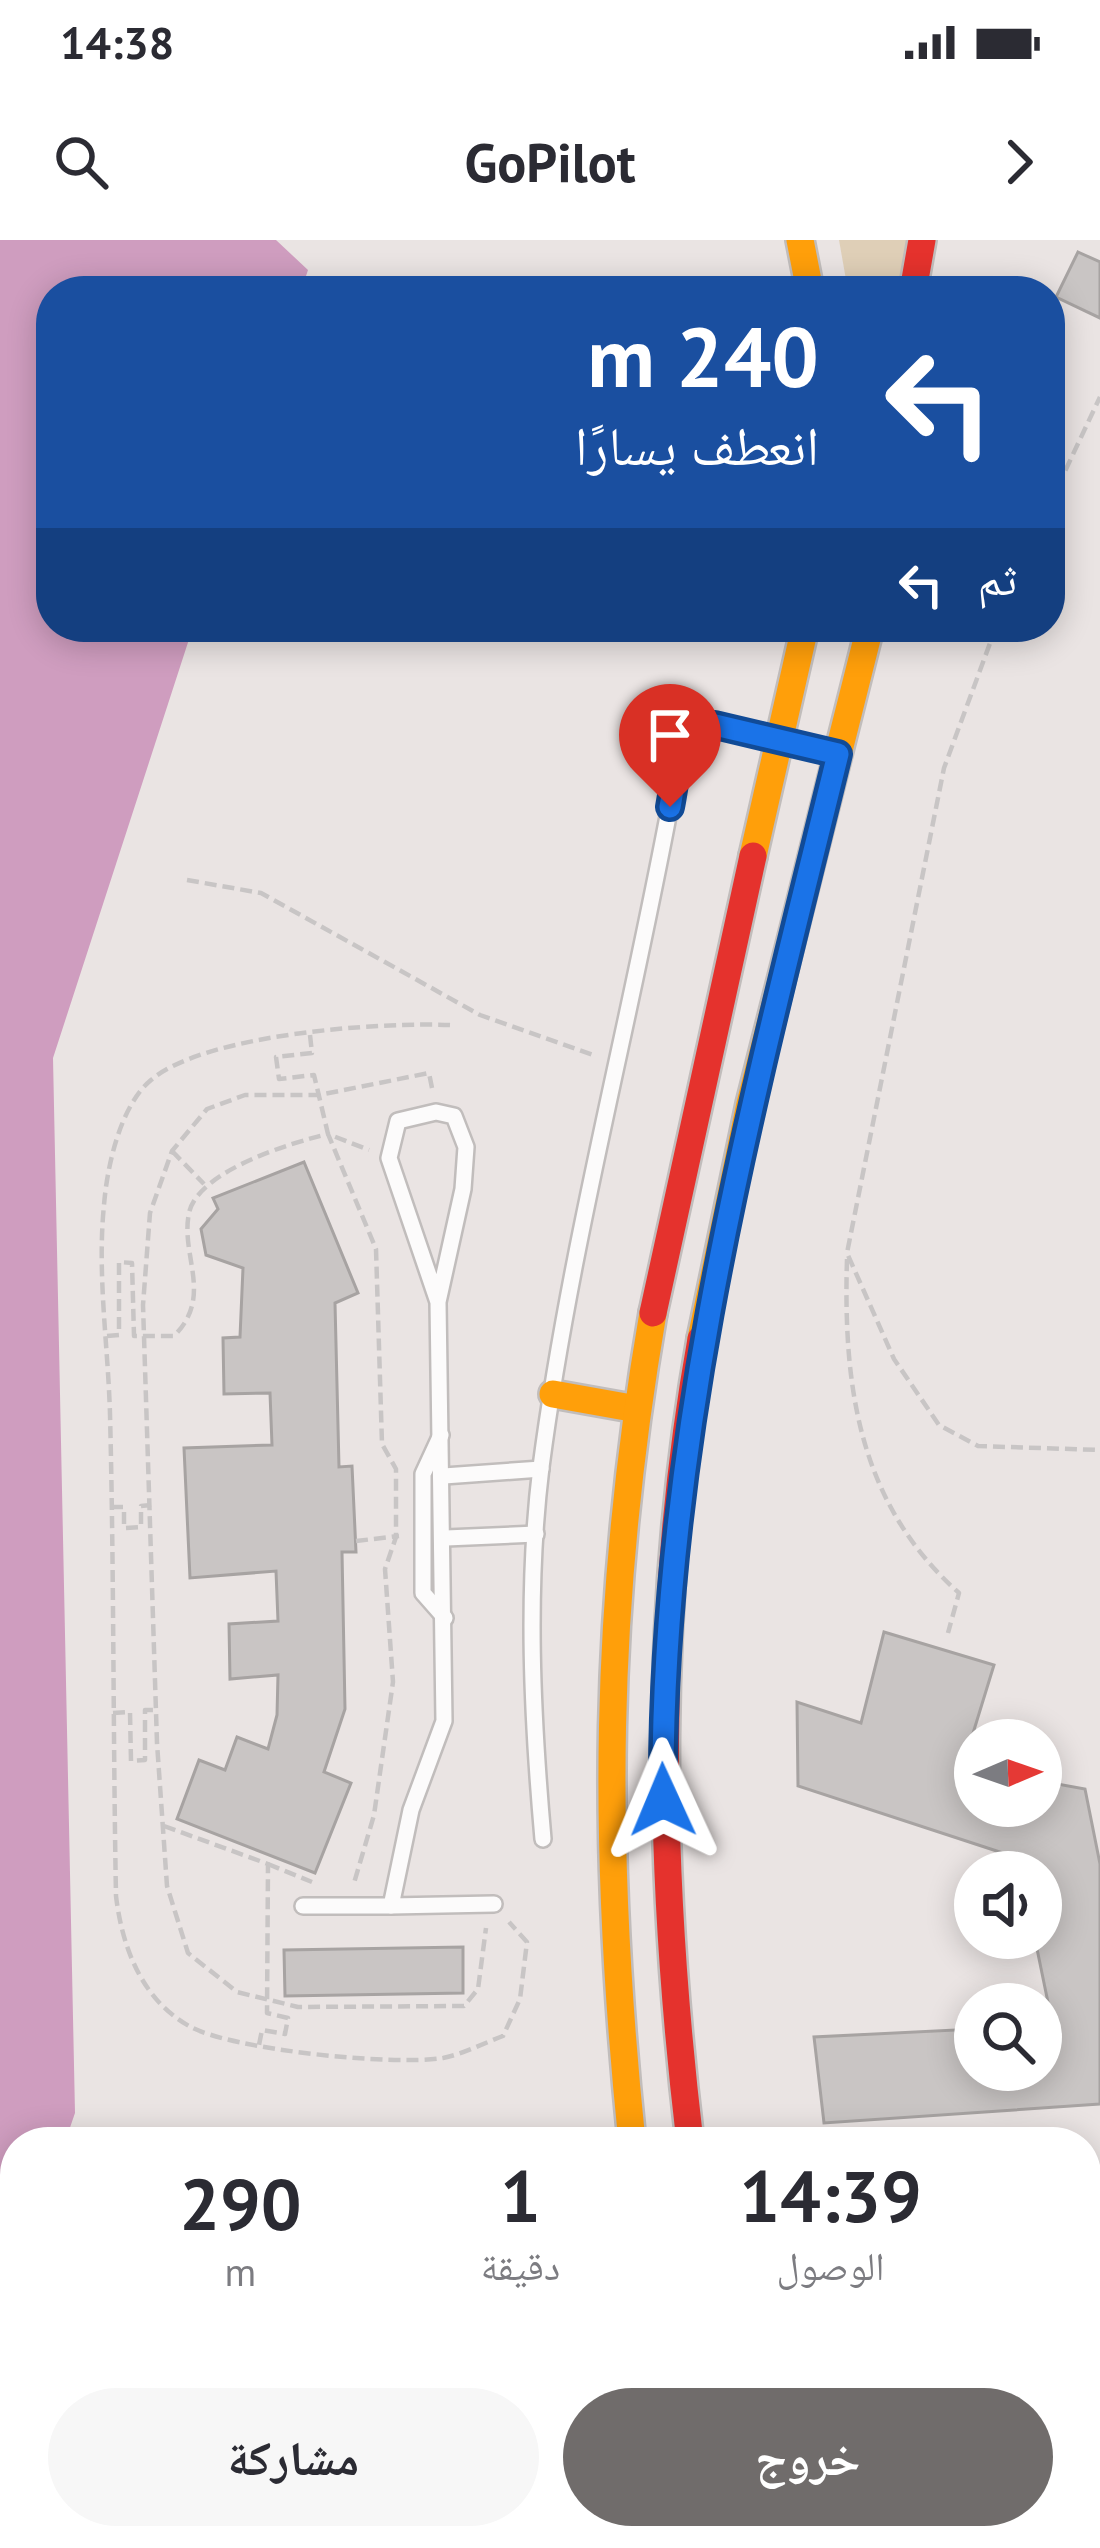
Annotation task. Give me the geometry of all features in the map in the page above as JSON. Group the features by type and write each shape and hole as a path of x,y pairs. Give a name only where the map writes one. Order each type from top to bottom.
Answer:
{"highway":[{"path":"800,240 807,276"},
{"path":"916,276 922,240"},
{"path":"689,2127 666,1900 662,1698 668,1589 682,1460 809,746 806,642"},
{"path":"630,2127 618,2008 608,1792 616,1585 637,1409 662,1259 809,746 862,642"},
{"path":"553,1394 637,1409"}],"lane":[{"path":"543,1838 533,1703 541,1469 684,744 698,731 715,725 809,746"},
{"path":"391,1906 411,1810 444,1720 446,1538 438,1303 463,1189 466,1147 454,1116 436,1112 398,1121 389,1158 438,1303"},
{"path":"442,1432 423,1474 422,1535 423,1593 445,1618"},
{"path":"444,1476 541,1469"},
{"path":"446,1538 536,1534"},
{"path":"303,1906 494,1904"}],"path":[{"path":"1065,470 1100,397"},
{"path":"948,1633 959,1593 919,1558 889,1512 867,1450 844,1340 847,1253 944,768 990,642"},
{"path":"188,880 261,892 480,1015 619,1062"},
{"path":"450,1025 397,1023 206,1050 149,1081 120,1129 104,1202 121,1940 145,1985 188,2026 259,2045 442,2058 503,2036 520,1999 527,1942 494,1904"},
{"path":"310,1035 312,1053 276,1057 279,1079 314,1075 328,1134 376,1249 382,1444 396,1469 396,1537 386,1569 393,1682 374,1815 348,1906"},
{"path":"436,1112 429,1073 319,1096 245,1094 206,1109 172,1151 150,1213 145,1337 156,1709 167,1886 188,1953 237,1992 298,2007 464,2006 478,1989 482,1940 494,1904"},
{"path":"105,1336 119,1335 119,1262 132,1263 134,1336 175,1336 187,1324 195,1292 188,1214 204,1184 294,1142 328,1134 389,1158"},
{"path":"172,1151 204,1184"},
{"path":"847,1253 894,1359 939,1425 978,1446 1100,1450"},
{"path":"111,1508 124,1507 124,1528 141,1527 141,1505 152,1505"},
{"path":"356,1541 422,1535"},
{"path":"113,1713 130,1712 130,1761 146,1760 145,1710 156,1709"},
{"path":"163,1826 310,1881 354,1884"},
{"path":"259,2045 262,2030 285,2035 288,2018 267,2013 268,1864"}],"shaded area":[{"path":"0,240 276,240 308,270 306,276 36,276 36,642 188,642 53,1058 75,2113 70,2127 0,2127"},
{"path":"839,240 909,240 905,276 845,276"}],"building":[{"path":"1078,252 1100,262 1100,318 1065,301 1065,279"},
{"path":"304,1162 358,1293 335,1303 339,1467 352,1466 356,1552 342,1552 345,1709 324,1772 351,1783 315,1873 177,1819 199,1760 225,1770 237,1737 268,1749 277,1715 278,1675 230,1679 229,1624 278,1621 276,1571 190,1578 184,1448 272,1445 270,1393 224,1394 223,1338 240,1337 243,1268 206,1255 201,1229 218,1209 213,1198"},
{"path":"884,1632 994,1665 977,1719 954,1719 954,1827 1062,1827 1062,1785 1085,1789 1100,1864 1100,2104 824,2123 814,2037 954,2030 954,2091 1062,2091 1062,1983 1044,1983 1039,1959 1062,1959 1062,1851 997,1851 798,1786 797,1702 861,1723"},
{"path":"463,1947 463,1993 285,1996 284,1950"}],"traffic: slow":[{"path":"800,240 807,276"},
{"path":"753,856 802,642"},
{"path":"701,1339 750,1104 866,642"},
{"path":"631,2127 616,1930 612,1727 624,1524 653,1313"},
{"path":"553,1394 637,1409"}],"traffic: jam":[{"path":"916,276 922,240"},
{"path":"653,1313 753,856"},
{"path":"688,2127 671,1940 666,1740 675,1540 701,1339"}],"route":[{"path":"663,1800 668,1589 682,1460 713,1278 838,754 715,725 698,731 684,744 670,807"}]}
